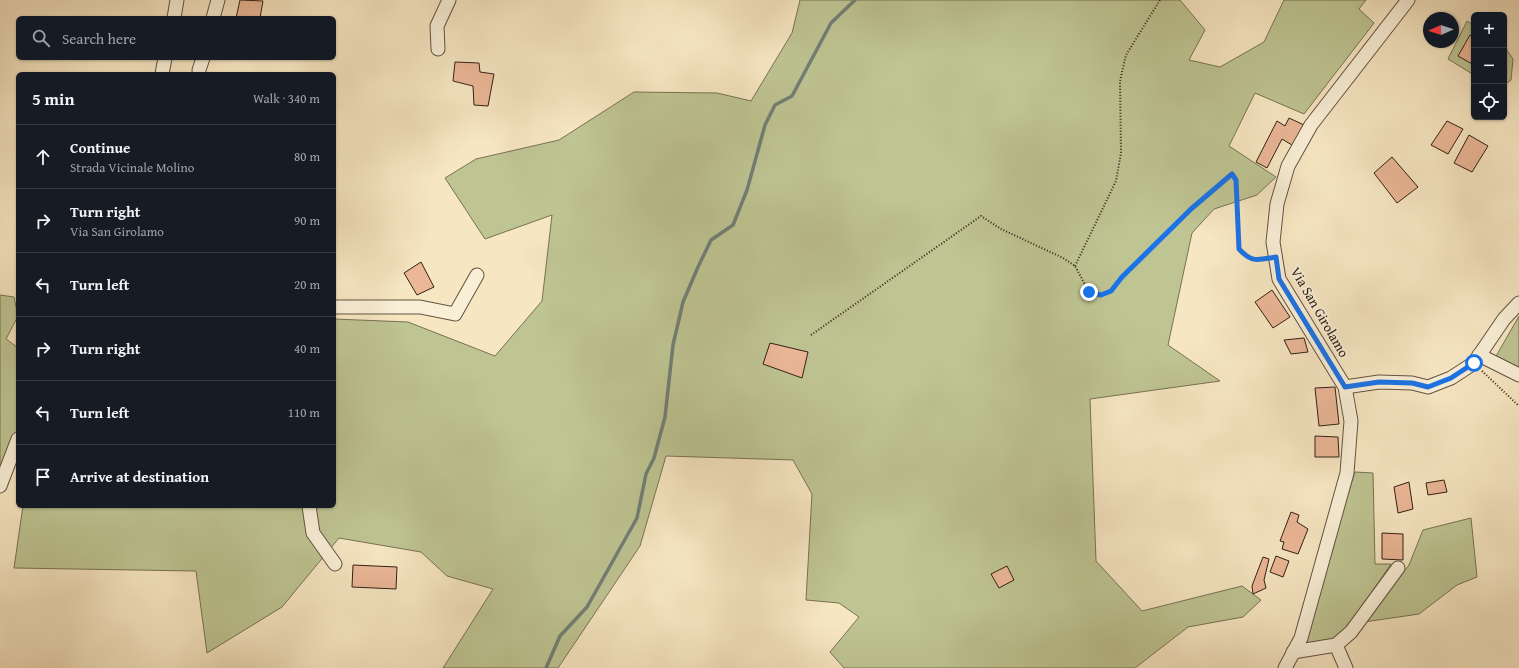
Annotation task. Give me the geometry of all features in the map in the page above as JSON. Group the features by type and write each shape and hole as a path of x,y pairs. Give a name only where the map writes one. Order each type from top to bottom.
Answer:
{"street":[{"path":"174,16 177,0"},
{"path":"214,16 218,0"},
{"path":"438,49 437,26 449,0"},
{"name":"Via San Girolamo","path":"1285,668 1301,638 1347,473 1351,421 1345,387 1279,279 1273,242 1276,204 1288,166 1311,125 1408,0"},
{"path":"162,72 165,60"},
{"path":"336,307 420,307 455,314 477,274"},
{"path":"1345,387 1379,382 1412,383 1428,387 1451,378 1476,359 1504,319 1519,303"},
{"path":"1476,359 1519,375"},
{"path":"0,486 16,444"},
{"path":"309,508 313,533 335,564"},
{"path":"1293,652 1336,645 1351,632 1398,568"},
{"path":"1336,645 1346,668"}],"path":[{"path":"1075,266 1116,181 1121,153 1120,81 1126,55 1160,0"},
{"path":"811,335 981,216 1001,229 1063,258 1075,266 1089,292 1101,295 1111,291 1122,277 1191,209 1232,174 1236,180 1239,249 1248,258 1257,260 1276,257"},
{"path":"1476,359 1519,406"}],"green space":[{"path":"800,0 1180,0 1205,30 1189,60 1220,67 1264,42 1284,0 1366,0 1359,9 1374,23 1304,114 1255,93 1229,146 1276,177 1257,195 1214,209 1192,233 1168,345 1220,381 1090,399 1096,561 1142,611 1242,586 1261,600 1243,617 1188,627 1135,668 844,668 830,652 859,617 839,603 806,600 812,494 793,460 666,456 640,546 558,668 443,668 493,589 447,576 421,552 339,538 282,607 207,653 196,571 14,568 23,508 336,508 336,319 408,322 495,356 542,301 552,215 485,239 445,178 476,159 559,140 634,92 717,93 751,101 792,33"},
{"path":"1467,21 1471,23 1471,73 1448,59 1454,48 1459,48 1459,37"},
{"path":"1507,50 1513,59 1511,80 1507,83"},
{"path":"0,295 14,297 16,306 16,320 6,339 16,346 16,448 0,486"},
{"path":"1519,316 1519,371 1495,358"},
{"path":"1355,472 1373,473 1375,564 1391,564 1336,645 1293,652 1301,638"},
{"path":"1471,518 1477,577 1457,585 1419,614 1364,622 1409,565 1423,530"}],"building":[{"path":"240,0 263,1 260,16 236,16"},
{"path":"1470,35 1471,63 1458,56"},
{"path":"455,62 479,63 480,72 494,74 488,106 474,105 473,86 453,81"},
{"path":"1289,118 1304,125 1292,145 1282,139 1267,168 1256,162 1277,121 1285,126"},
{"path":"1447,121 1463,129 1448,154 1431,145"},
{"path":"1469,135 1488,146 1472,172 1454,163"},
{"path":"1392,157 1418,187 1397,203 1374,173"},
{"path":"421,262 434,287 417,295 404,273"},
{"path":"1272,290 1290,317 1273,328 1255,302"},
{"path":"1304,338 1308,352 1291,354 1284,340"},
{"path":"770,343 808,352 802,378 763,364"},
{"path":"1335,387 1339,424 1319,426 1315,388"},
{"path":"1315,436 1338,437 1339,457 1315,457"},
{"path":"1444,480 1447,492 1428,495 1426,483"},
{"path":"1409,482 1413,509 1398,513 1394,487"},
{"path":"1291,512 1299,515 1297,522 1308,529 1298,554 1282,549 1284,542 1280,541"},
{"path":"1382,533 1403,534 1403,560 1382,559"},
{"path":"1276,556 1289,561 1283,577 1270,572"},
{"path":"1263,557 1269,559 1264,580 1266,588 1253,594 1252,586"},
{"path":"353,565 397,567 396,589 352,587"},
{"path":"1007,566 1014,580 999,588 991,574"}],"waterway":[{"path":"546,668 560,636 587,607 637,518 646,474 654,458 665,417 673,345 683,302 698,267 711,240 733,225 747,190 765,125 775,105 792,96 831,23 855,0"}],"route":[{"path":"1089,292 1101,295 1111,291 1122,277 1191,209 1224,179 1232,174 1236,180 1239,249 1248,258 1257,260 1276,257 1279,279 1345,387 1379,382 1412,383 1428,387 1451,378 1474,363"}]}
